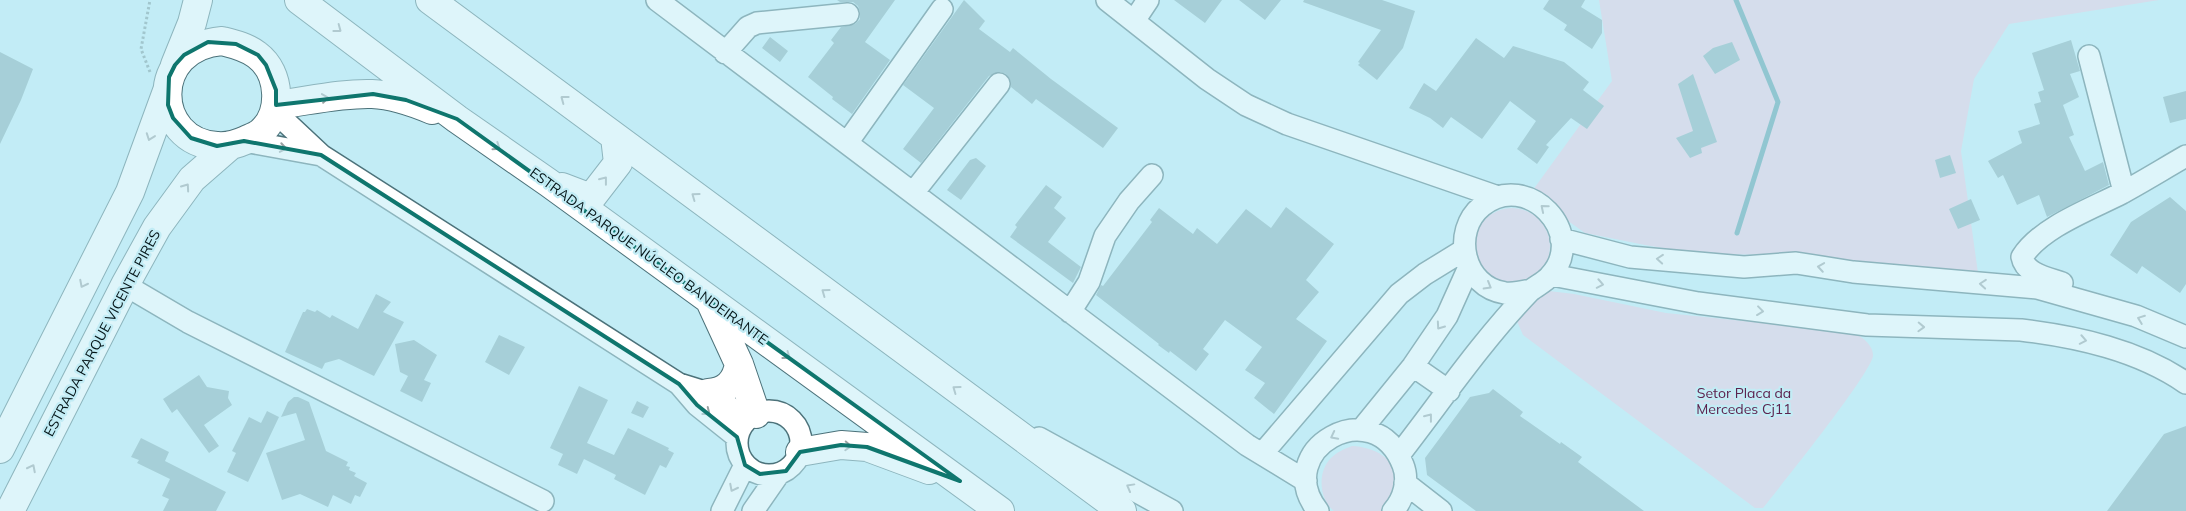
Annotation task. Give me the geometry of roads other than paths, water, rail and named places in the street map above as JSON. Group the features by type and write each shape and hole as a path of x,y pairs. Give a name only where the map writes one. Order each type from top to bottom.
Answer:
{"main road":[{"path":"159,83 170,78 192,23 198,0"},
{"name":"ESTRADA PARQUE NÚCLEO BANDEIRANTE","path":"299,0 457,120 549,183 1000,511"},
{"path":"430,0 1122,511"},
{"path":"176,65 184,55 208,42 236,44 258,56 266,65 276,90 275,108 343,96 373,94 406,100 457,120"},
{"path":"159,83 173,118 191,138 204,144 217,146 237,143"},
{"path":"0,449 130,192 159,83"},
{"name":"ESTRADA PARQUE VICENTE PIRES","path":"10,511 125,285 158,227 192,179 237,143 260,133 270,120 275,108"},
{"path":"549,183 591,198 618,163 615,136"},
{"path":"709,300 738,364 747,423"},
{"path":"708,393 723,390 729,385 737,373 738,364"},
{"path":"800,452 841,445 867,447 960,481"}],"street":[{"path":"1107,0 1208,80 1246,105 1287,124 1498,197 1519,196 1539,203 1550,213 1558,225 1562,239 1558,264 1552,275 1542,284 1531,290 1510,293 1490,288 1479,280 1466,258"},
{"path":"1134,21 1148,0"},
{"path":"669,4 725,53 1262,454 1308,500"},
{"path":"847,143 942,9"},
{"path":"725,53 748,27 757,23 848,14"},
{"path":"2089,56 2124,192"},
{"path":"913,193 998,84"},
{"path":"275,108 321,155 680,384 708,393 747,423"},
{"path":"237,143 321,155"},
{"path":"2107,308 2094,296 2028,269 2022,257 2034,242 2066,221 2124,192 2186,156"},
{"path":"1070,312 1089,282 1105,236 1129,201 1152,175"},
{"path":"1361,430 1413,366 1447,316 1466,258 1465,233 1471,218 1483,205 1498,197"},
{"path":"1562,239 1630,257 1744,267 1796,263 1853,272 2037,288 2136,316 2186,337"},
{"path":"1262,454 1399,294 1425,274 1466,258"},
{"path":"1552,275 1698,303 1867,325 2021,330 2046,333 2096,343 2183,374"},
{"path":"125,285 188,322 544,500"},
{"path":"1399,455 1531,290"},
{"path":"1413,366 1449,391"},
{"path":"680,384 697,405 747,423 774,412 790,419 800,434 800,452 792,466 778,474 753,511"},
{"path":"984,410 1172,511"},
{"path":"747,423 738,452 745,465 760,474 778,474"},
{"path":"1308,500 1307,467 1313,454 1322,443 1340,432 1361,430 1383,438 1389,442 1399,455 1404,469 1405,484 1402,497 1394,511"},
{"path":"722,511 745,465"},
{"path":"1405,484 1441,511"}],"waterway":[{"path":"1736,0 1778,102 1737,233"}],"park label":[{"name":"Setor Placa da Mercedes Cj11","path":"1744,402"}]}
